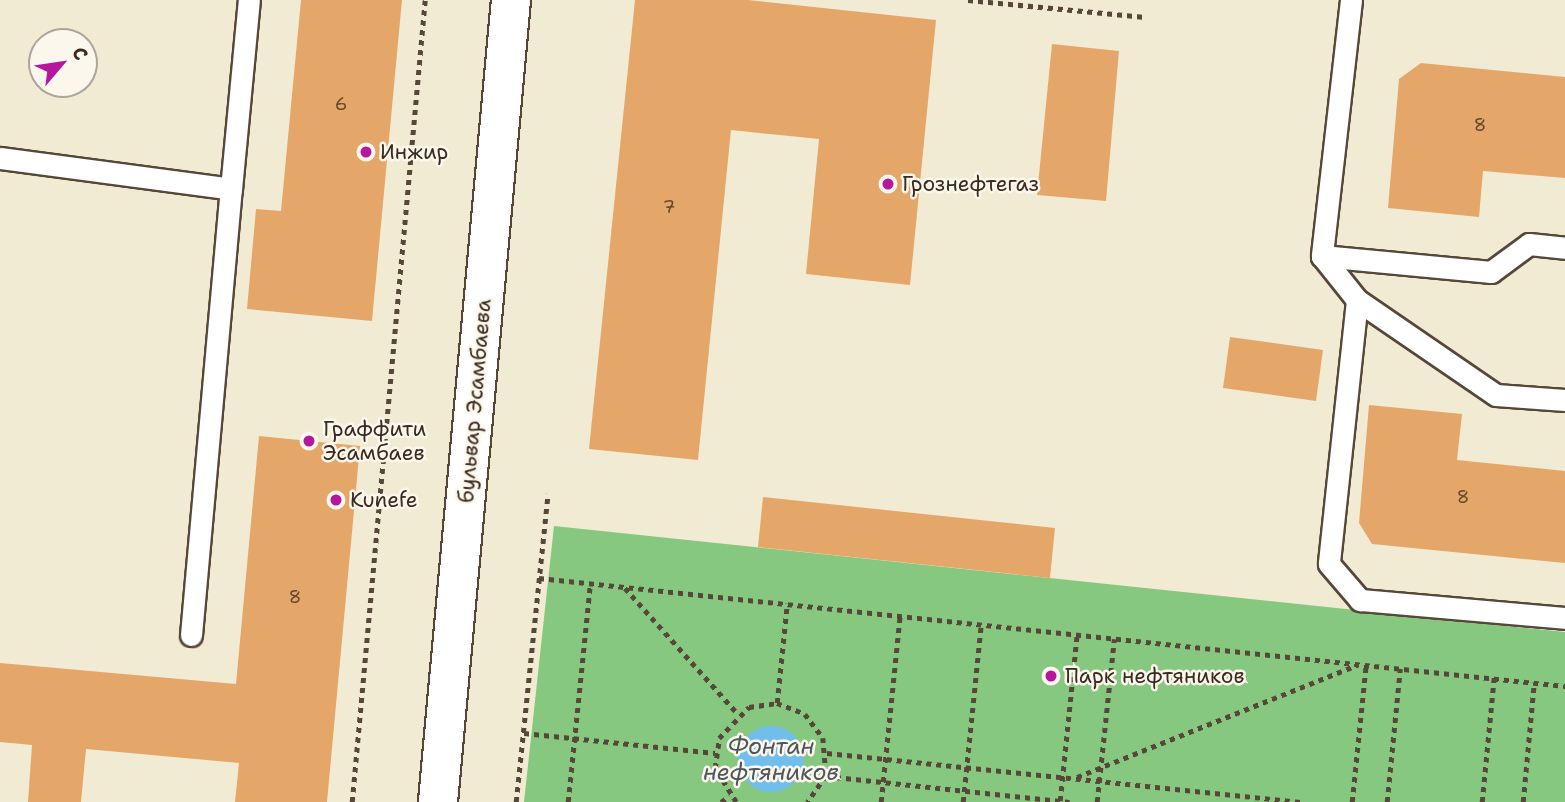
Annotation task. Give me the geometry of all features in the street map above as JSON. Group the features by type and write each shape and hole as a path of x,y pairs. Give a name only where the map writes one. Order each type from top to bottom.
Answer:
{"street":[{"name":"бульвар Эсамбаева","path":"438,802 511,0"}],"lane":[{"path":"191,635 249,0"},
{"path":"1351,0 1322,256 1356,300 1496,395 1565,400"},
{"path":"0,158 231,189"},
{"path":"1322,256 1490,272 1529,244 1565,248"},
{"path":"1356,300 1329,564 1360,600 1565,618"}],"path":[{"path":"352,802 425,0"},
{"path":"968,0 1145,17"},
{"path":"516,802 548,494"},
{"path":"539,578 1565,686"},
{"path":"568,802 590,584"},
{"path":"624,587 738,714"},
{"path":"777,703 787,604"},
{"path":"881,802 900,616"},
{"path":"963,802 981,625"},
{"path":"1060,802 1077,635"},
{"path":"1097,802 1114,639"},
{"path":"1073,779 1358,664"},
{"path":"1352,802 1366,665"},
{"path":"1387,802 1400,669"},
{"path":"1482,802 1494,678"},
{"path":"1522,802 1534,683"},
{"path":"736,802 729,796 715,753 738,714 777,703 816,725 827,752 825,776 808,802"},
{"path":"524,733 715,753"},
{"path":"827,752 1300,802"},
{"path":"825,776 1070,802"},
{"path":"721,802 729,796"}],"green space":[{"name":"Парк нефтяников","path":"554,526 1565,632 1565,802 524,802"}],"water":[{"name":"Фонтан нефтяников","path":"771,726 784,729 794,736 801,746 804,759 801,772 794,782 784,789 771,792 758,789 748,782 741,772 738,759 741,746 748,736 758,729"}],"building":[{"path":"301,0 402,0 372,321 247,309 256,209 281,211"},
{"path":"635,0 748,0 936,20 910,285 806,274 819,139 731,130 698,460 589,449"},
{"path":"1052,44 1119,51 1106,201 1037,195"},
{"path":"1421,63 1565,77 1565,178 1483,171 1479,217 1388,208 1399,79"},
{"path":"1230,337 1323,350 1316,401 1223,388"},
{"path":"1369,405 1462,414 1457,460 1565,471 1565,563 1372,544 1359,523"},
{"path":"259,436 360,446 327,802 235,802 239,763 86,749 81,802 28,802 32,745 0,742 0,663 236,684"},
{"path":"763,497 1055,528 1050,578 758,547"}],"place":[{"name":"Инжир","path":"366,152"},
{"name":"Грознефтегаз","path":"888,184"},
{"name":"Граффити Эсамбаев","path":"309,441"},
{"name":"Kunefe","path":"336,500"},
{"name":"Парк нефтяников","path":"1051,676"}]}
